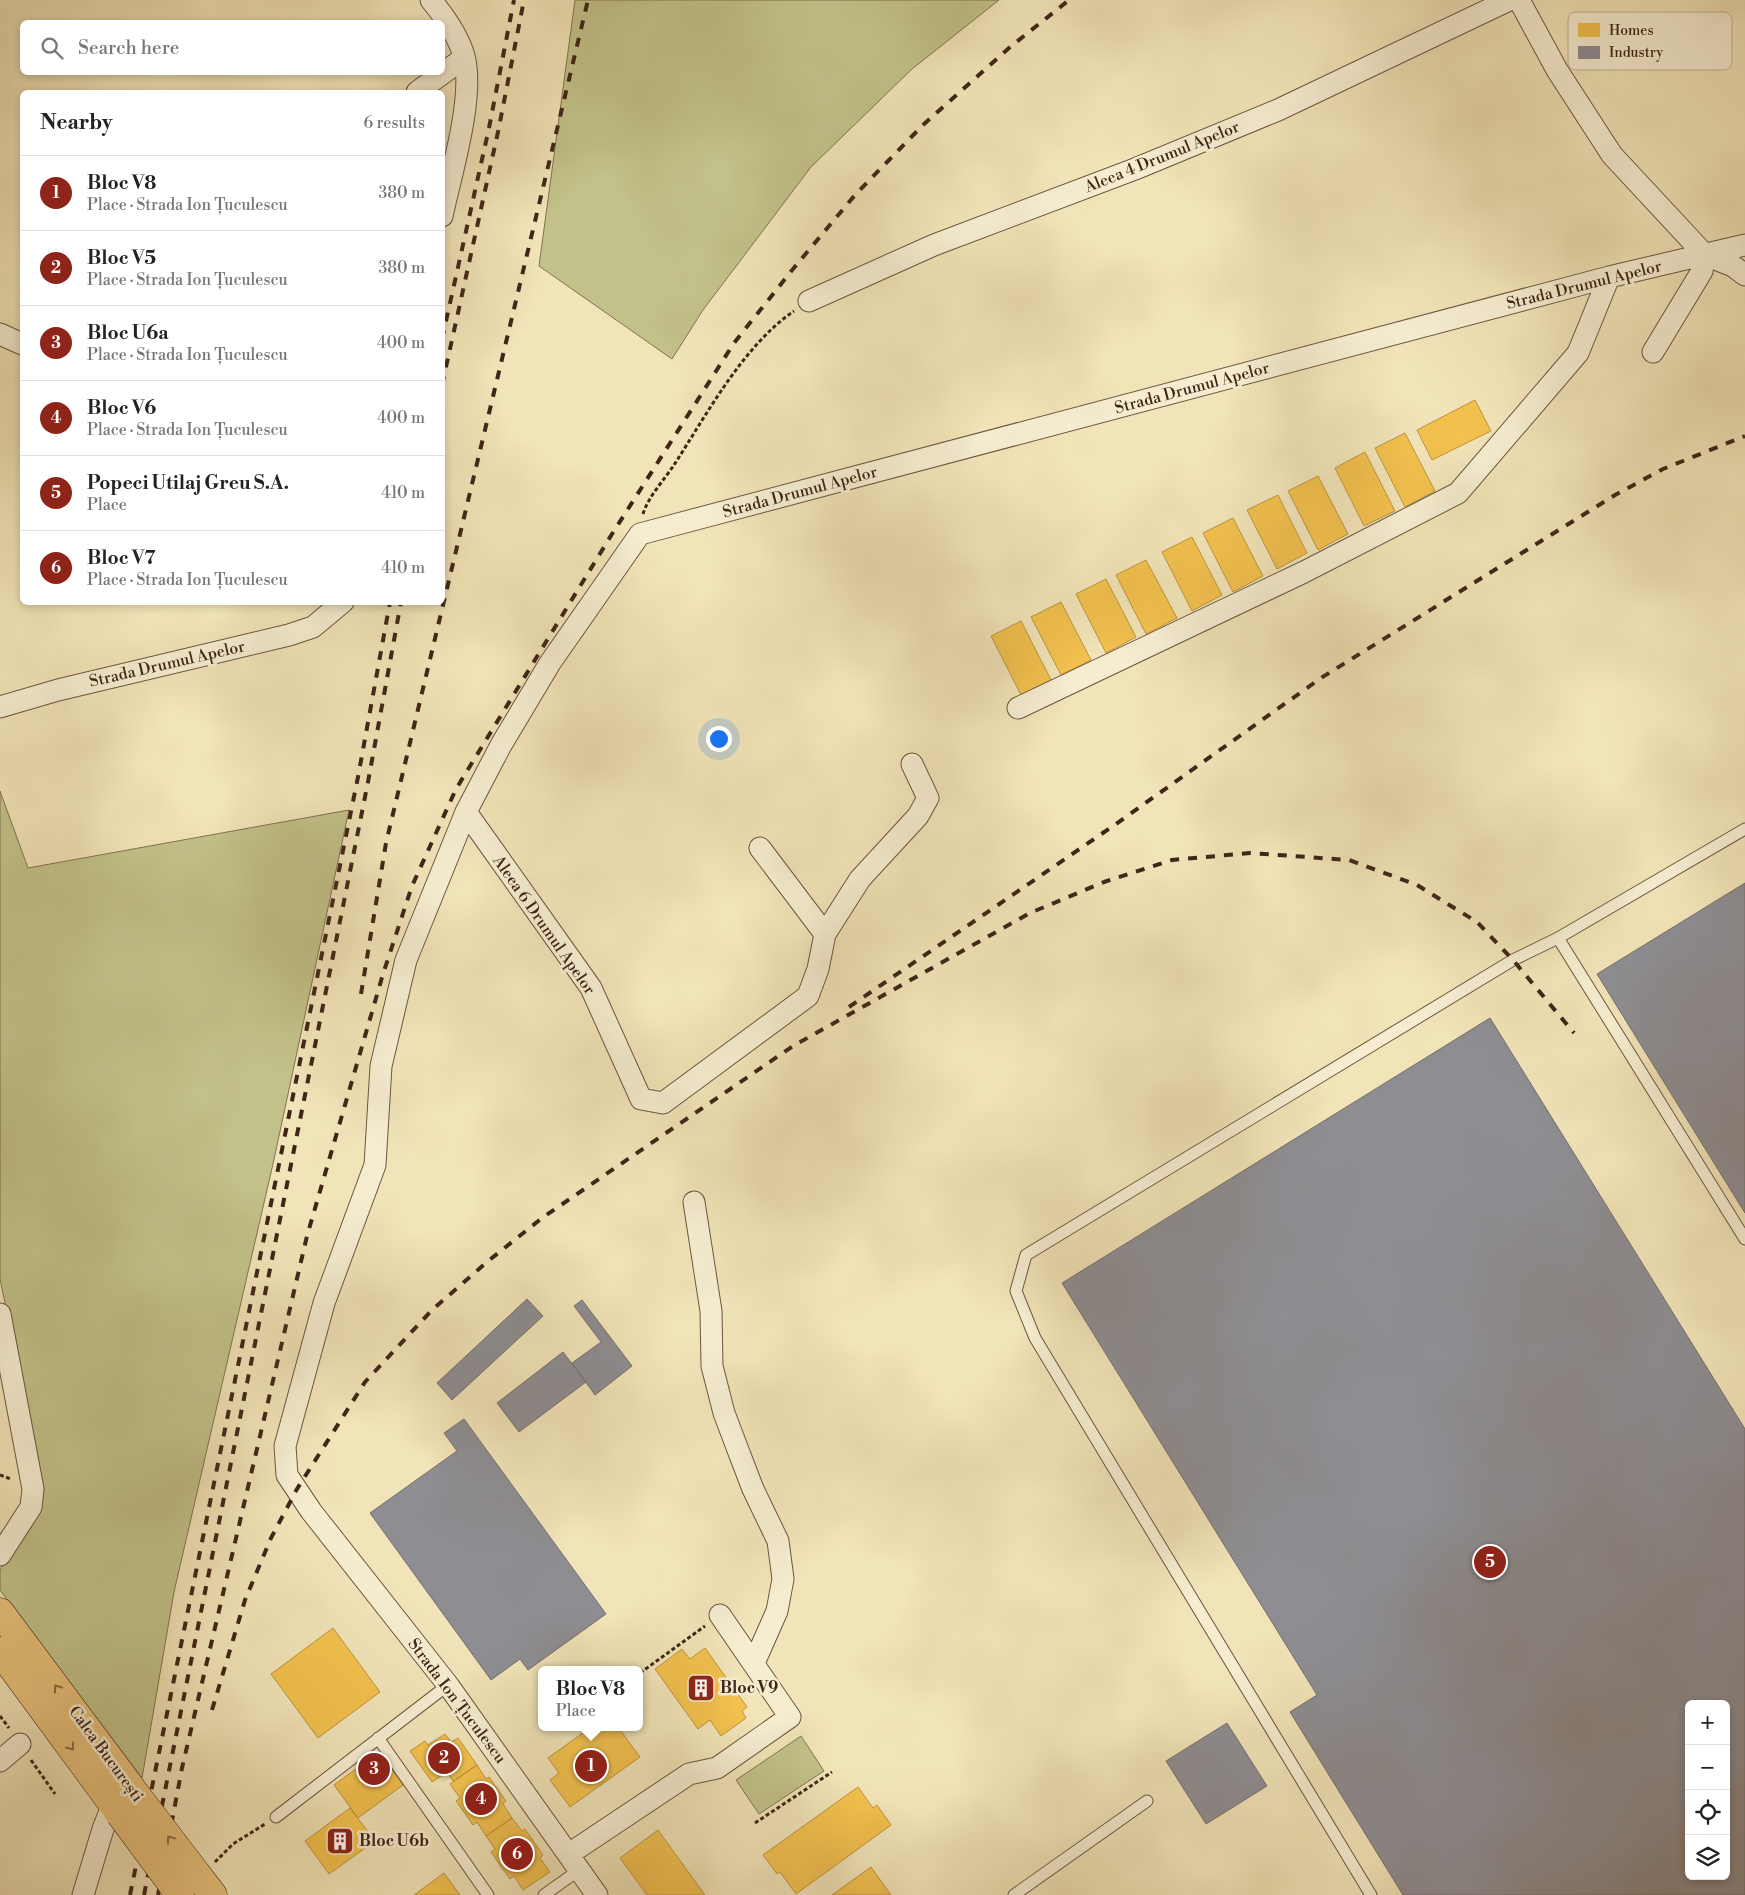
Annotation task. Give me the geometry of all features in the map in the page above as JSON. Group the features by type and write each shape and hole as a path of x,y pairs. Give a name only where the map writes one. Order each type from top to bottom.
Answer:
{"main road":[{"name":"Calea București","path":"0,1612 126,1801"},
{"name":"Calea București","path":"0,1652 126,1801 197,1889"}],"street":[{"path":"431,0 445,17 457,38 464,58 467,96 445,202"},
{"name":"Aleea 4 Drumul Apelor","path":"809,301 934,245 1135,169 1278,110 1509,0"},
{"path":"1520,0 1557,70 1612,155 1705,255 1733,266 1745,275"},
{"path":"445,72 464,58"},
{"path":"420,90 440,75"},
{"name":"Strada Drumul Apelor","path":"640,534 1609,277 1745,245"},
{"path":"1654,352 1702,271 1705,255"},
{"path":"1018,708 1304,572 1458,493 1578,353 1609,277"},
{"path":"0,334 20,343"},
{"path":"466,812 500,745 550,663 640,534"},
{"name":"Strada Drumul Apelor","path":"0,707 58,690 289,635 313,627 331,606"},
{"name":"Aleea 6 Drumul Apelor","path":"466,812 591,988 641,1099 663,1103 808,996 818,969 825,934 860,879 918,816 928,798 912,764"},
{"name":"Strada Ion Țuculescu","path":"466,812 406,960 381,1066 375,1165 324,1303 285,1446 287,1475 311,1511 448,1685 597,1895"},
{"path":"760,848 825,934"},
{"path":"694,1202 711,1311 712,1366 724,1413 735,1443 753,1489 778,1541 783,1579 777,1611 754,1663"},
{"path":"0,1314 33,1489 31,1507 0,1555"},
{"path":"574,1862 689,1774 717,1768 790,1717 720,1615"},
{"path":"0,1761 20,1744"},
{"path":"83,1895 103,1829 126,1801"}],"lane":[{"path":"1370,1895 1035,1338 1016,1291 1026,1255 1514,960 1558,938 1745,829"},
{"path":"1558,938 1745,1239"},
{"path":"276,1816 448,1685"},
{"path":"378,1738 488,1895"},
{"path":"1014,1895 1147,1801"},
{"path":"544,1895 574,1862"}],"path":[{"path":"640,534 644,511 718,397 775,324 809,301"},
{"path":"643,1671 720,1615"},
{"path":"755,1823 832,1772"},
{"path":"233,1844 276,1816"}],"shaded area":[{"path":"575,0 999,0 912,69 811,167 703,310 672,359 539,266"},
{"path":"0,791 28,868 349,810 273,1164 174,1592 142,1778 0,1590 0,1570 44,1490 0,1279"},
{"path":"801,1736 824,1771 759,1814 736,1780"}],"building: Homes":[{"path":"1475,400 1491,431 1432,460 1417,430"},
{"path":"1405,433 1435,491 1405,507 1375,448"},
{"path":"1365,452 1395,511 1364,526 1335,468"},
{"path":"1318,476 1348,534 1318,550 1288,491"},
{"path":"1278,495 1307,553 1277,569 1247,510"},
{"path":"1233,518 1263,576 1233,592 1203,533"},
{"path":"1192,537 1222,595 1192,611 1162,552"},
{"path":"1146,560 1177,618 1146,634 1116,575"},
{"path":"1106,579 1136,637 1106,653 1076,594"},
{"path":"1061,602 1091,660 1061,675 1031,617"},
{"path":"1021,621 1051,680 1021,695 991,636"},
{"path":"333,1628 380,1692 318,1738 271,1674"},
{"name":"Bloc V9","path":"705,1648 747,1707 742,1711 746,1718 721,1736 710,1720 698,1729 655,1669 682,1649 690,1659"},
{"path":"585,1731 621,1731 640,1757 570,1807 550,1780 559,1773 548,1758"},
{"path":"445,1734 451,1742 458,1738 477,1765 453,1781 447,1772 432,1782 410,1751 425,1741 428,1745"},
{"path":"379,1752 403,1785 358,1818 334,1785"},
{"path":"477,1765 486,1779 489,1777 506,1801 503,1804 512,1818 486,1836 477,1822 473,1825 456,1801 460,1798 450,1784"},
{"path":"858,1787 873,1808 877,1805 891,1825 796,1894 780,1872 777,1874 763,1855"},
{"name":"Bloc U6b","path":"350,1808 375,1841 329,1874 305,1841"},
{"path":"512,1818 522,1831 525,1829 543,1855 540,1858 550,1872 523,1890 514,1876 510,1879 491,1852 495,1849 486,1836"},
{"path":"658,1830 705,1895 647,1895 620,1858"},
{"path":"871,1867 891,1895 832,1895"},
{"path":"444,1873 460,1895 414,1895"}],"building: Industry":[{"path":"1745,883 1745,1213 1597,974"},
{"path":"1490,1018 1745,1429 1745,1895 1403,1895 1290,1712 1317,1695 1062,1283"},
{"path":"527,1299 543,1316 452,1400 437,1383"},
{"path":"582,1300 632,1366 595,1395 572,1363 601,1342 574,1306"},
{"path":"563,1352 586,1382 519,1432 497,1403"},
{"path":"464,1419 606,1614 528,1670 520,1659 491,1680 370,1513 457,1451 444,1433"},
{"path":"1227,1723 1267,1786 1206,1824 1166,1761"}],"railway":[{"path":"445,326 489,128 514,0"},
{"path":"445,371 498,132 524,0"},
{"path":"445,597 588,0"},
{"path":"158,1895 182,1768 307,1236 383,974 412,886 456,789 612,534 734,343 855,195 923,125 1009,48 1069,0"},
{"path":"849,1007 1116,824 1321,678 1615,495 1663,469 1745,436"},
{"path":"130,1895 358,777 389,605"},
{"path":"144,1895 368,782 400,605"},
{"path":"361,994 386,843 443,605"},
{"path":"212,1710 245,1600 271,1538 297,1489 365,1382 432,1310 487,1262 542,1218 793,1046 1030,913 1104,882 1172,860 1250,853 1349,860 1417,885 1477,922 1513,960 1574,1033"}],"place":[{"name":"Popeci Utilaj Greu S.A.","path":"1490,1562"},
{"name":"Bloc V9","path":"701,1688"},
{"name":"Bloc V5","path":"444,1758"},
{"name":"Bloc V8","path":"591,1766"},
{"name":"Bloc U6a","path":"374,1769"},
{"name":"Bloc V6","path":"481,1799"},
{"name":"Bloc U6b","path":"340,1841"},
{"name":"Bloc V7","path":"517,1854"}]}
